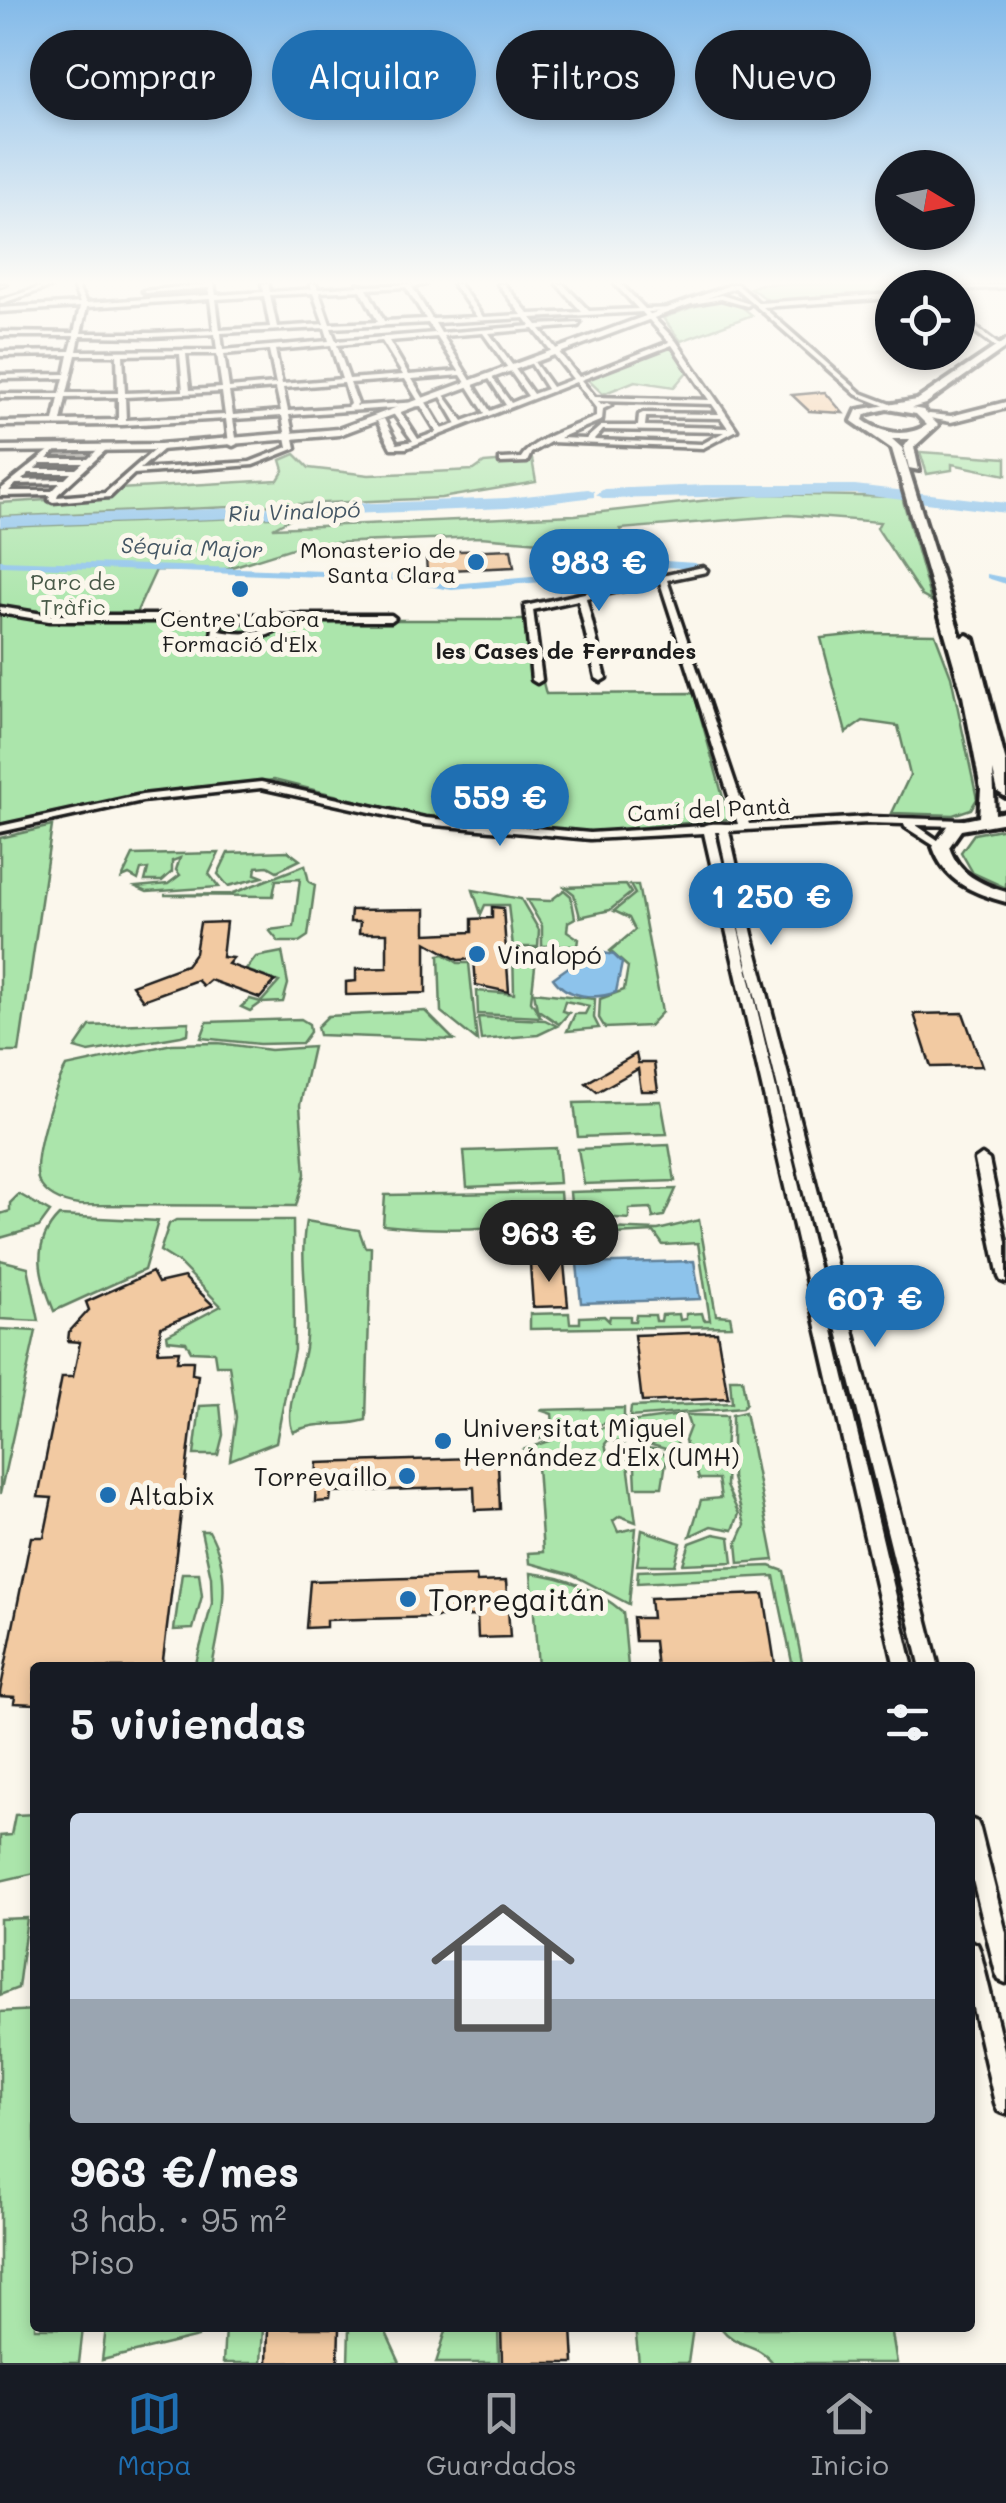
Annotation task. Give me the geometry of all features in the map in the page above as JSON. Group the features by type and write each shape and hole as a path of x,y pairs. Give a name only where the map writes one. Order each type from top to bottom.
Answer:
{"main road":[{"path":"903,408 933,394"},
{"path":"954,394 929,418 909,450 990,790 987,817"},
{"path":"929,418 887,406 864,410 857,421 892,442 931,541 1006,792"},
{"path":"878,433 915,438"},
{"path":"1001,899 956,875 944,860 941,847 947,833 963,823 1006,817"}],"street":[{"path":"0,406 2,396 138,394"},
{"path":"226,394 233,442"},
{"path":"134,472 250,463 290,450 282,394"},
{"path":"350,394 354,404 350,407"},
{"path":"418,394 441,433"},
{"path":"340,434 447,394"},
{"path":"476,394 489,414"},
{"path":"502,394 510,406"},
{"path":"381,421 398,447 539,394"},
{"path":"503,461 524,460 528,452 549,440 599,418 600,408 588,394"},
{"path":"709,394 733,430"},
{"path":"846,394 864,410"},
{"path":"861,394 887,406"},
{"path":"122,423 123,395"},
{"path":"57,424 63,396"},
{"path":"442,396 462,425"},
{"path":"592,399 714,402"},
{"path":"600,408 622,400"},
{"path":"0,424 122,423 423,404"},
{"path":"929,418 951,418 1006,405"},
{"path":"0,450 158,448 340,434 402,412"},
{"path":"402,412 417,442"},
{"path":"650,444 643,415 724,416"},
{"path":"588,442 601,428 733,430"},
{"path":"549,440 703,446 733,430"},
{"path":"1,494 53,497 113,492 158,448"},
{"path":"53,497 104,449"},
{"path":"1,494 54,450"},
{"path":"40,461 91,461"},
{"path":"28,471 80,471"},
{"path":"16,482 67,482"},
{"path":"537,680 528,608 664,582 702,570"},
{"path":"664,582 744,825"},
{"path":"582,598 601,678"},
{"path":"0,610 49,618 391,618"},
{"path":"219,620 278,627 258,636 226,635 215,632 219,620"},
{"name":"Camí del Pantà","path":"0,829 142,798 261,785 425,821 590,836 744,825 889,820 963,823"},
{"name":"Camí del Pantà","path":"889,820 918,828 941,847"},
{"path":"716,826 903,1662"},
{"path":"716,826 928,1662"},
{"path":"982,1160 1006,1277"},
{"path":"975,1850 1006,1974"},
{"path":"975,1971 1006,2102"}],"green space":[{"path":"920,452 1006,458 1006,475 952,464 952,470 927,474"},
{"path":"295,454 309,468 369,475 474,470 484,463 532,459 536,482 441,498 0,517 0,503 109,496 119,489 278,480 284,470 281,460"},
{"name":"Parc de Tràfic","path":"763,494 902,497 931,601 922,596 877,528 880,522 789,515 620,529 627,541 565,544 480,537 305,544 219,571 156,570 133,620 527,620 546,694 694,693 729,819 592,832 419,816 274,780 194,788 0,826 0,527 295,516 273,528 575,515"},
{"path":"870,633 935,634 951,676 977,799 971,809 953,815 892,813 910,775 898,726 863,721 846,733 821,638"},
{"path":"52,826 19,1052 0,1052 0,838"},
{"path":"1006,828 1006,888 973,873 961,852 974,834"},
{"path":"288,851 300,860 277,871 268,866 256,867 255,874 263,877 228,886 218,874 228,853"},
{"path":"219,853 209,874 219,887 147,892 136,887 168,884 180,875 176,870 180,858 172,861 172,872 162,881 145,881 148,869 141,870 138,880 129,875 122,878 133,855"},
{"path":"305,865 309,882 315,885 308,936 299,942 279,942 269,930 294,927 300,879 276,880 273,896 164,895 231,894"},
{"path":"626,885 631,893 610,910 580,917 574,894 565,887"},
{"path":"630,885 638,885 662,1012 649,1026 605,1028 599,1018 600,999 624,990 628,967 610,951 635,930 629,918 614,911 635,894"},
{"path":"473,890 521,899 539,930 538,947 513,947 508,905 485,905 481,914"},
{"path":"564,890 571,896 575,918 568,922 567,931 579,939 578,946 542,946 542,926 527,900 550,901"},
{"path":"513,949 537,949 531,1001 541,1017 478,1014 477,991 514,994"},
{"path":"282,952 288,984 283,1002 261,1003 250,1011 241,1007 250,999 261,1002 279,982 246,970 256,957"},
{"path":"439,955 458,963 469,963 477,1041 441,1012"},
{"path":"534,992 595,999 594,1018 599,1028 567,1031 575,1014 585,1014 589,1006 565,1001 562,1011 569,1013 559,1024 537,1009"},
{"path":"425,1011 454,1040 319,1035 317,1027 328,1016"},
{"path":"478,1017 545,1020 557,1026 538,1035 481,1040"},
{"path":"301,1019 309,1024 310,1032 302,1043 259,1044 201,1038 207,1022"},
{"path":"189,1022 188,1034 181,1036 89,1052 75,1048 90,1026"},
{"path":"218,1043 270,1050 313,1047 300,1105 305,1174 296,1206 79,1205 46,1192 39,1182 38,1158 50,1106 66,1067 172,1044"},
{"path":"661,1101 667,1134 578,1137 574,1103"},
{"path":"669,1145 675,1181 584,1184 578,1149"},
{"path":"556,1148 559,1183 467,1187 464,1151"},
{"path":"676,1189 664,1216 653,1218 651,1208 629,1209 629,1219 572,1215 570,1192"},
{"path":"560,1192 562,1216 529,1212 530,1221 475,1228 383,1225 385,1195"},
{"path":"19,1194 50,1212 39,1227 0,1238 0,1214 10,1211 10,1203"},
{"path":"59,1216 158,1221 144,1270 54,1311 40,1262 44,1238"},
{"path":"176,1220 293,1220 294,1350 276,1442 230,1460 236,1417 229,1365 216,1365 214,1352 191,1351 186,1342 168,1340 167,1335 221,1306 179,1263 160,1251 169,1224"},
{"path":"699,1220 716,1315 730,1316 732,1326 530,1329 530,1314 569,1313 570,1323 580,1323 580,1317 604,1316 609,1321 610,1316 630,1316 630,1321 635,1321 636,1315 655,1315 656,1321 661,1321 662,1315 679,1314 680,1320 686,1319 686,1314 702,1313 704,1320 710,1320 698,1243 663,1245 654,1232 615,1234 616,1247 574,1248 573,1228 584,1228 586,1238 607,1237 606,1228 658,1230"},
{"path":"306,1221 359,1230 365,1247 371,1247 366,1420 311,1426 293,1432 291,1402 303,1358 307,1316 303,1253"},
{"path":"0,1260 28,1267 39,1321 0,1319"},
{"path":"0,1329 36,1331 0,1494"},
{"path":"730,1379 742,1379 746,1403 742,1408 630,1417 631,1407 732,1403"},
{"path":"220,1405 223,1435 218,1455 194,1455 200,1406"},
{"path":"624,1408 624,1419 539,1439 544,1425 553,1424 552,1414 540,1410"},
{"path":"745,1412 774,1560 739,1563 737,1543 745,1525 732,1478 732,1415"},
{"path":"681,1415 677,1444 682,1454 632,1439 630,1422"},
{"path":"686,1415 727,1416 725,1455 688,1454 685,1440 690,1427"},
{"path":"625,1424 624,1443 608,1440 605,1444 607,1453 614,1456 626,1449 636,1522 620,1516 613,1521 618,1532 636,1528 629,1604 573,1575 529,1563 528,1553 543,1552 536,1452 525,1449 569,1434"},
{"path":"634,1447 655,1449 667,1456 662,1487 636,1487"},
{"path":"693,1460 727,1462 726,1486 739,1514 733,1530 711,1526 690,1536 701,1500 721,1498 718,1479 699,1479"},
{"path":"642,1530 681,1543 675,1565 637,1565"},
{"path":"201,1531 209,1531 217,1548 223,1598 213,1662 196,1662 212,1603"},
{"path":"714,1534 730,1537 733,1562 683,1564 690,1543"},
{"path":"770,1566 784,1571 802,1662 792,1662 774,1576 637,1583 638,1571"},
{"path":"182,1573 199,1573 202,1596 193,1629 174,1630"},
{"path":"531,1573 580,1585 623,1612 628,1662 538,1662"},
{"path":"30,1814 30,1874 0,1881 0,1836 11,1835 15,1815"},
{"path":"27,1918 18,1988 0,1995 0,1919"},
{"path":"30,2010 30,2332 83,2332 79,2363 0,2363 0,2012"},
{"path":"106,2332 199,2332 198,2337 102,2360"},
{"path":"225,2332 263,2332 261,2363 223,2363"},
{"path":"349,2332 386,2332 400,2363 348,2363"},
{"path":"446,2332 498,2332 499,2363 436,2363"},
{"path":"635,2332 692,2332 688,2363 639,2363"},
{"path":"724,2332 892,2332 897,2363 773,2363 761,2352"}],"water":[{"path":"587,950 614,955 622,963 616,992 600,996 573,993 553,978 570,966 577,953"},
{"path":"694,1261 700,1299 581,1303 577,1264"}],"building":[{"path":"827,394 843,413 809,411 792,395"},
{"name":"Monasterio de Santa Clara","path":"511,549 514,567 427,571 426,559 439,558 436,552"},
{"name":"Vinalopó","path":"492,907 503,908 509,992 476,985 474,959 458,960 426,942 426,993 346,995 346,982 356,981 356,969 387,968 387,933 359,933 360,922 350,922 351,910 426,909 426,934 472,932 472,919 492,918"},
{"path":"226,922 222,957 233,958 228,964 275,981 260,998 210,980 203,986 197,980 143,1000 132,985 186,965 195,953 200,923"},
{"path":"963,1013 982,1066 931,1067 914,1014"},
{"path":"636,1054 638,1063 654,1063 658,1091 641,1091 638,1069 597,1092 586,1083"},
{"path":"564,1263 568,1306 533,1307 530,1264"},
{"name":"Altabix","path":"152,1272 158,1283 184,1277 213,1305 161,1327 158,1352 179,1351 177,1361 193,1361 192,1374 198,1375 163,1662 30,1662 30,1704 14,1703 15,1697 0,1696 0,1692 31,1537 44,1537 52,1498 38,1497 62,1377 73,1377 77,1358 80,1342 68,1341 69,1332 89,1310 86,1302"},
{"path":"717,1332 728,1398 642,1402 634,1335"},
{"name":"Torrevaillo","path":"473,1458 473,1464 498,1464 500,1509 475,1510 474,1487 331,1492 330,1501 315,1502 317,1463"},
{"name":"Torregaitán","path":"476,1576 477,1582 506,1581 510,1637 478,1638 477,1616 326,1620 326,1627 306,1628 310,1581"},
{"path":"764,1594 775,1662 656,1662 654,1641 635,1641 633,1618 652,1618 650,1598"},
{"path":"268,2332 339,2332 338,2363 267,2363"},
{"path":"501,2332 572,2332 574,2363 502,2363"}],"waterway":[{"name":"Riu Vinalopó","path":"604,494 805,488 905,493 1006,508"},
{"name":"Riu Vinalopó","path":"0,522 507,503 588,494"},
{"name":"Séquia Major","path":"0,563 382,576 452,587 622,572"},
{"name":"Séquia Major","path":"633,570 665,564 695,566"},
{"name":"Séquia Major","path":"990,576 1006,581"}],"place":[{"name":"Monasterio de Santa Clara","path":"476,562"},
{"name":"Centre Labora Formació d'Elx","path":"240,589"},
{"name":"Vinalopó","path":"477,954"},
{"name":"Universitat Miguel Hernández d'Elx (UMH)","path":"443,1441"},
{"name":"Torrevaillo","path":"407,1476"},
{"name":"Altabix","path":"108,1495"},
{"name":"Torregaitán","path":"408,1599"}],"district":[{"name":"les Cases de Ferrandes","path":"566,650"}]}
